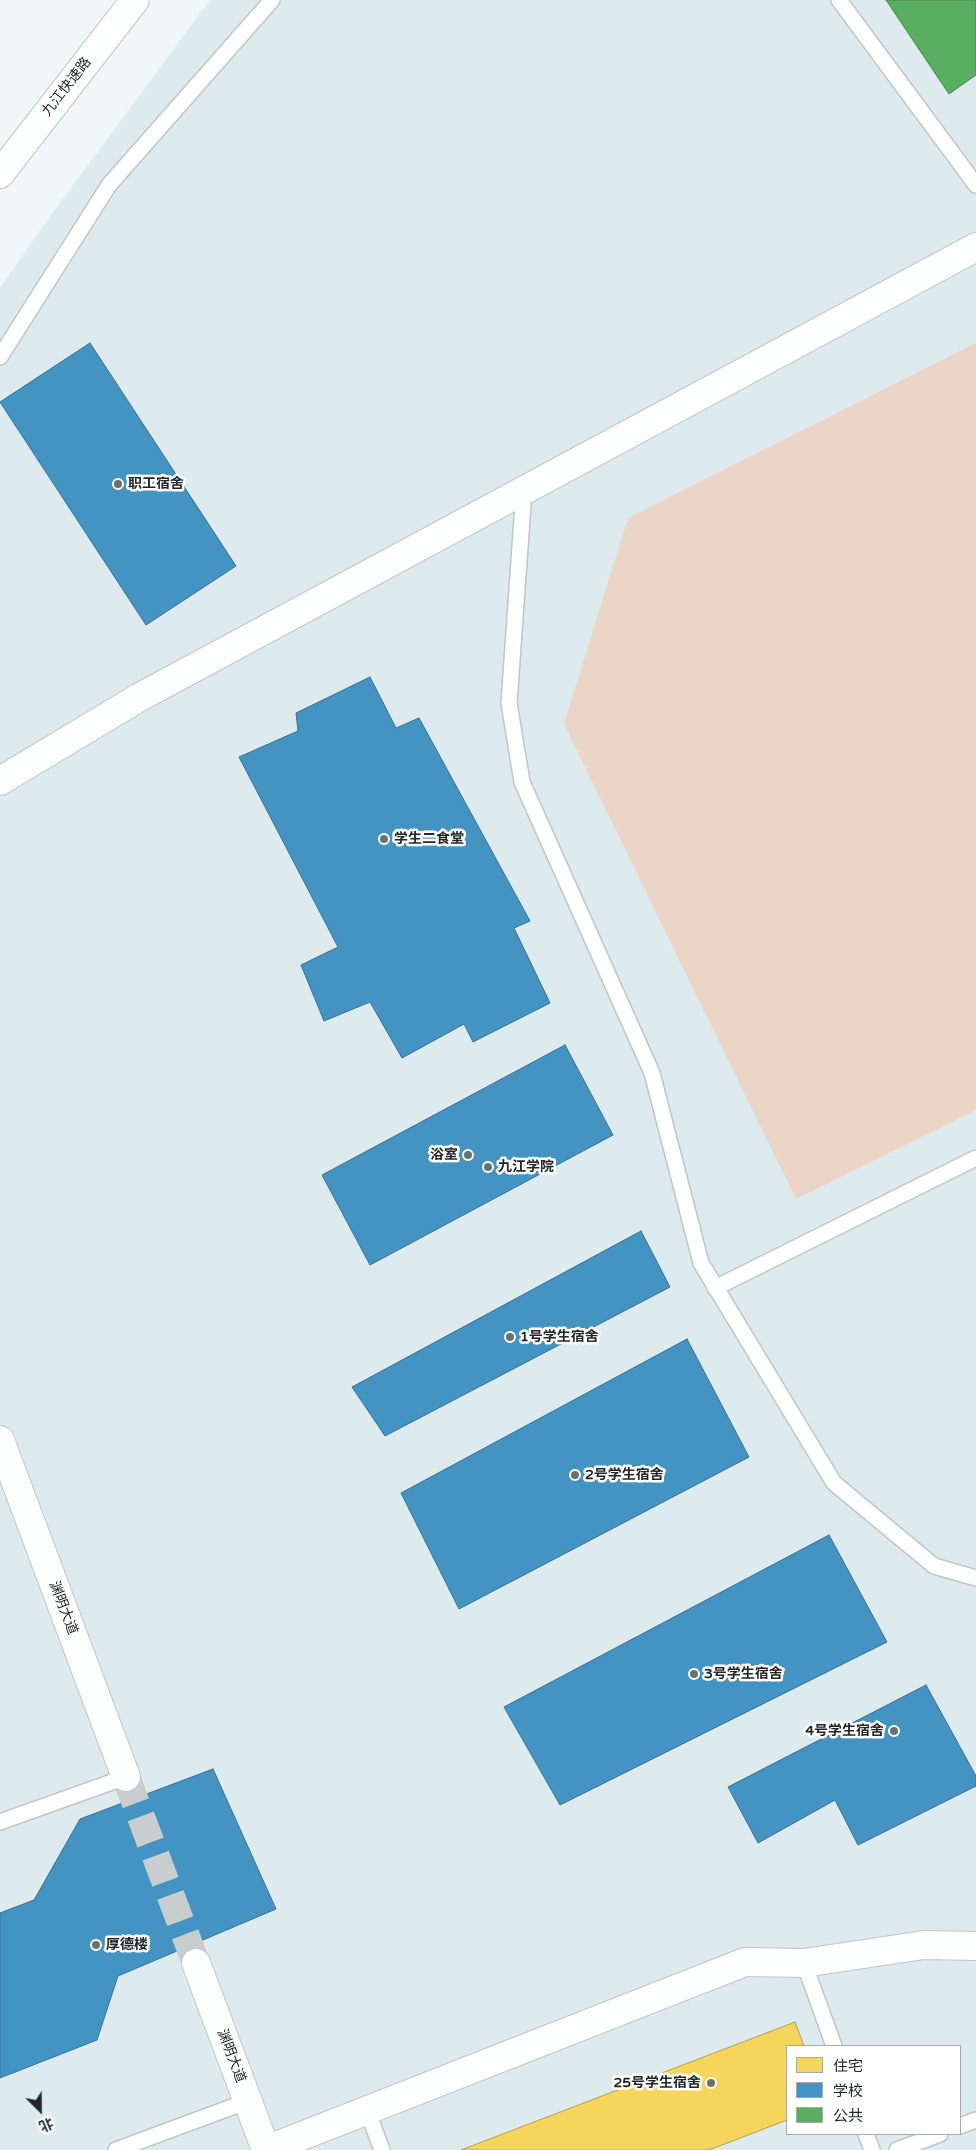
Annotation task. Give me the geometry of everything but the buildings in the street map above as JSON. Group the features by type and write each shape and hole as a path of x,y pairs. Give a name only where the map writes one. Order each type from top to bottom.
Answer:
{"main road":[{"name":"九江快速路","path":"0,174 135,0"},
{"path":"0,781 140,697 976,247"},
{"name":"渊明大道","path":"0,1440 126,1777"},
{"path":"266,2150 744,1962 804,1963 924,1945 976,1946"},
{"name":"渊明大道","path":"196,1963 266,2150"}],"lane":[{"path":"0,357 109,185 272,0"},
{"path":"840,0 976,184"},
{"path":"524,490 508,704 522,782 652,1073 701,1263 834,1483 934,1566 976,1578"},
{"path":"716,1288 976,1158"},
{"path":"0,1822 126,1777"},
{"path":"804,1963 834,2045"},
{"path":"116,2150 248,2101"},
{"path":"367,2110 382,2150"},
{"path":"961,2126 976,2120"},
{"path":"866,2135 872,2150"},
{"path":"897,2150 937,2135"}],"shaded area":[{"name":"九江学院","path":"210,0 976,0 976,2150 0,2150 0,288 48,219"},
{"path":"976,343 976,1110 796,1199 564,724 628,518"}],"tunnel":[{"path":"126,1777 196,1963"}],"place":[{"name":"职工宿舍","path":"118,484"},
{"name":"学生二食堂","path":"384,839"},
{"name":"浴室","path":"468,1155"},
{"name":"九江学院","path":"488,1167"},
{"name":"1号学生宿舍","path":"510,1337"},
{"name":"2号学生宿舍","path":"575,1475"},
{"name":"3号学生宿舍","path":"694,1674"},
{"name":"4号学生宿舍","path":"894,1731"},
{"name":"厚德楼","path":"96,1945"},
{"name":"25号学生宿舍","path":"711,2083"}]}
